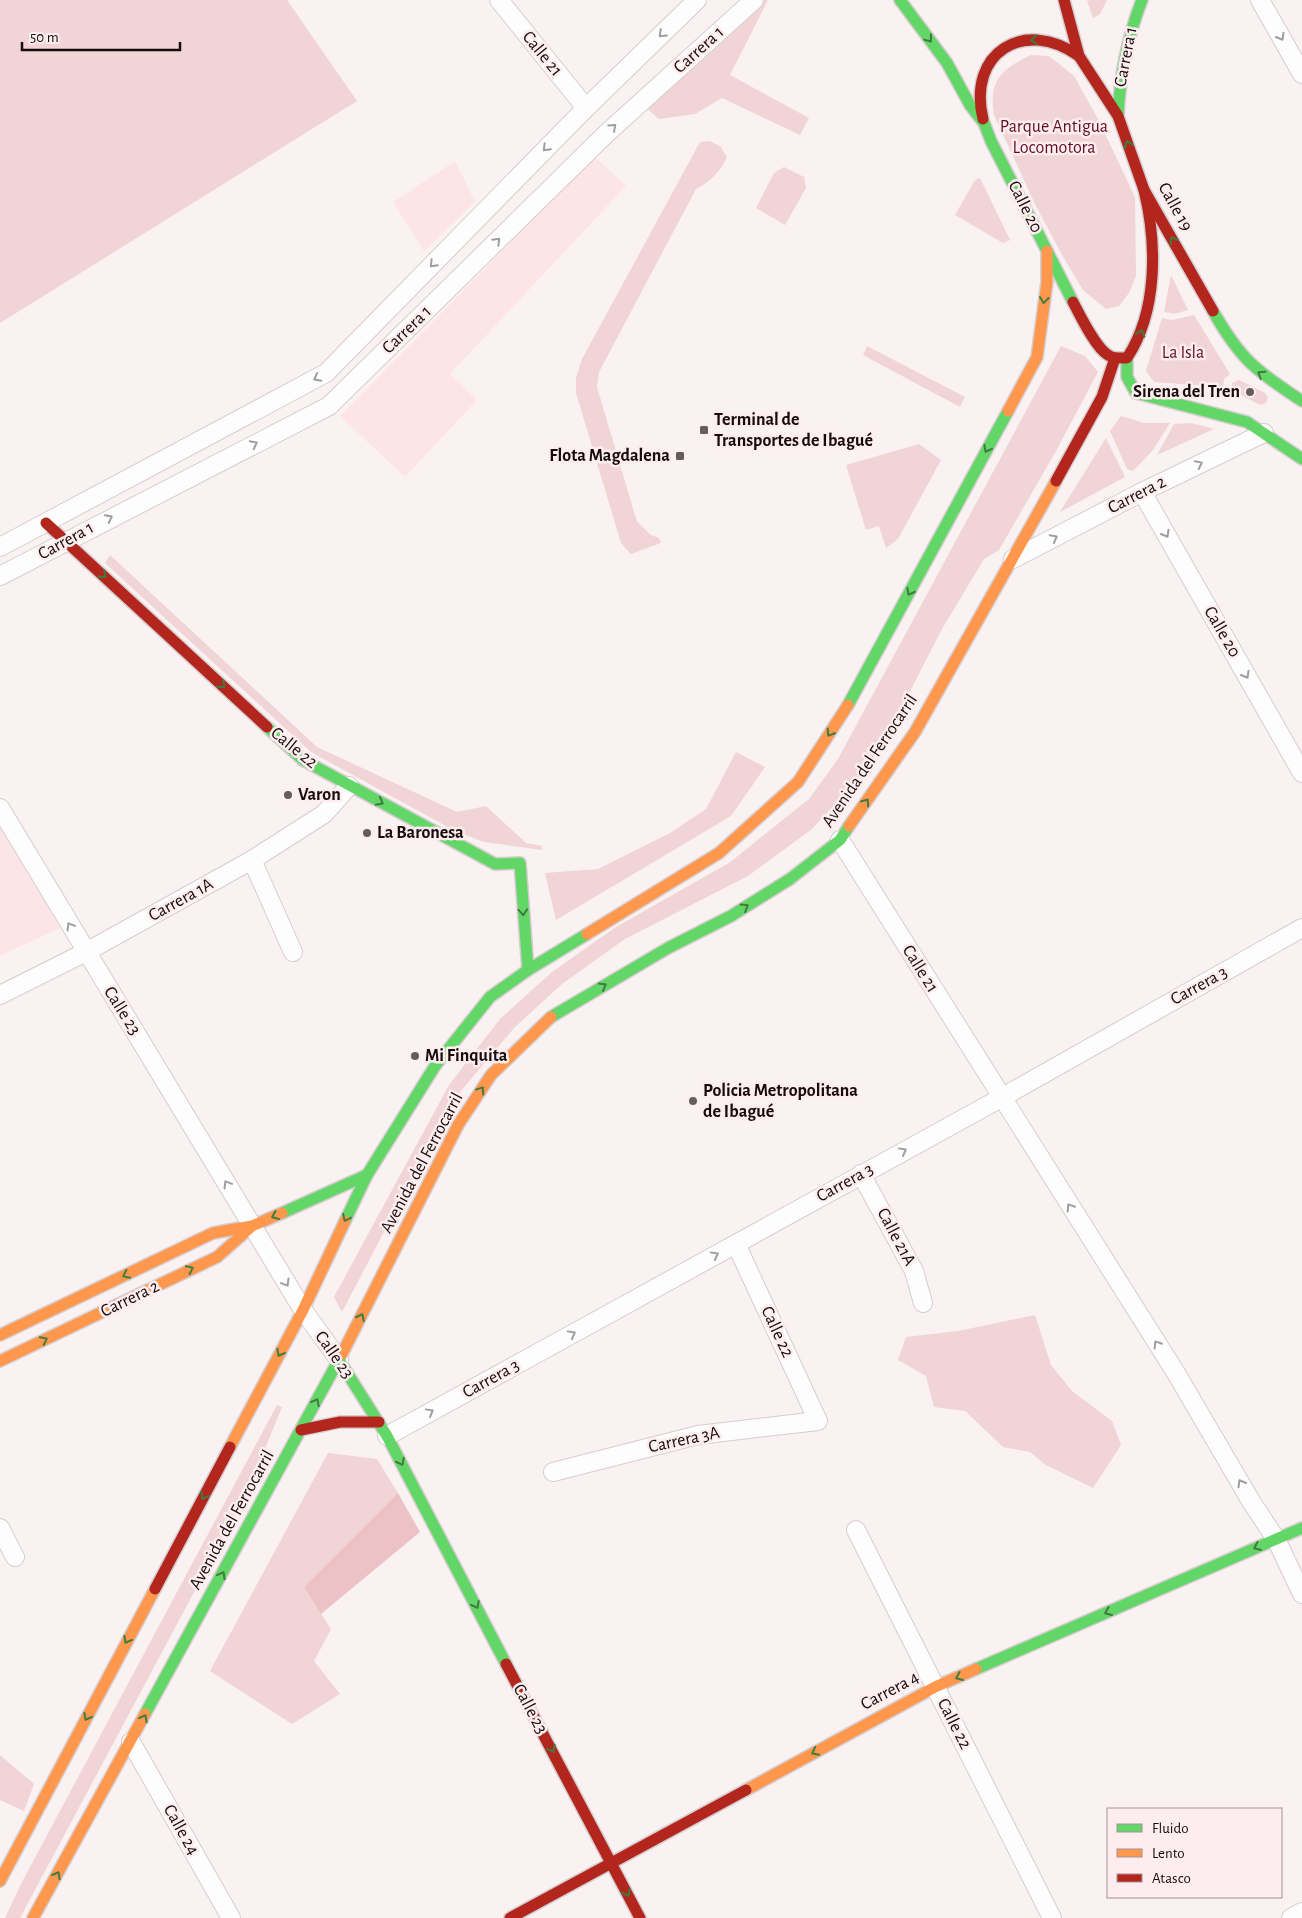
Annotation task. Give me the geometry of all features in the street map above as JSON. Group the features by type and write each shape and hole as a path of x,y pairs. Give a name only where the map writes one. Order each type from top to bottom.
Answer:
{"main road":[{"name":"Calle 20","path":"900,0 947,63 970,105 984,122 991,141 1086,327 1107,355 1121,358"},
{"name":"Calle 19","path":"1064,0 1079,56 1118,116 1144,190 1239,355 1253,368 1302,401"},
{"name":"Carrera 1","path":"1118,116 1121,70 1131,24 1142,0"},
{"path":"984,122 978,103 980,82 989,64 1004,49 1022,41 1042,39 1062,44 1079,56"},
{"name":"Avenida del Ferrocarril","path":"33,1918 339,1360 458,1125 491,1075 555,1013 668,948 730,916 790,879 840,840 915,732 975,628 1102,397 1121,358 1136,348 1144,326 1152,228 1144,190"},
{"name":"Avenida del Ferrocarril","path":"0,1881 303,1310 367,1174 435,1066 490,997 528,970 719,853 798,782 856,692 1037,356 1047,282 1047,251"},
{"path":"1121,358 1127,377 1136,393"},
{"path":"1102,397 1136,393 1247,422 1302,459"},
{"name":"Calle 22","path":"46,523 303,760 495,864 520,863 528,970"},
{"name":"Carrera 2","path":"0,1335 214,1233 252,1226 367,1174"},
{"name":"Carrera 2","path":"0,1361 217,1257 252,1226"},
{"name":"Calle 23","path":"339,1360 383,1429 640,1918"},
{"path":"301,1430 326,1422 357,1419 383,1429"},
{"name":"Carrera 4","path":"510,1918 935,1687 1302,1528"}],"street":[{"name":"Calle 21","path":"499,0 586,108"},
{"name":"Carrera 1","path":"0,547 326,373 586,108 697,0"},
{"name":"Carrera 1","path":"0,576 67,542 100,522 329,406 607,133 754,0"},
{"path":"1260,0 1302,74"},
{"name":"Carrera 2","path":"1011,560 1142,492 1264,432"},
{"name":"Calle 20","path":"1142,492 1302,773"},
{"name":"Carrera 1A","path":"0,995 86,952 252,860 324,814 350,786"},
{"name":"Calle 23","path":"0,808 303,1310 339,1360"},
{"name":"Calle 21","path":"840,840 1176,1373 1252,1503 1276,1539 1302,1594"},
{"path":"252,860 293,952"},
{"name":"Carrera 3","path":"383,1429 736,1244 1001,1098 1302,928"},
{"name":"Calle 21A","path":"861,1174 914,1270 923,1304"},
{"name":"Calle 22","path":"736,1244 818,1421"},
{"name":"Carrera 3A","path":"553,1472 698,1434 818,1421"},
{"path":"0,1528 15,1557"},
{"name":"Calle 22","path":"856,1530 1052,1918"},
{"name":"Calle 24","path":"131,1742 231,1918"},
{"path":"1291,1918 1302,1912"}],"shaded area":[{"path":"595,157 626,186 450,374 477,400 405,477 340,416"},
{"path":"455,161 475,202 424,251 393,202"},
{"path":"0,821 62,927 0,956"},
{"path":"398,1493 420,1532 321,1614 304,1587"}],"green space":[{"path":"0,0 287,0 357,101 0,323"},
{"path":"752,0 768,0 730,75 809,118 800,135 722,98 695,114 659,119 644,106"},
{"path":"1107,0 1100,14 1093,18 1087,1"},
{"name":"Parque Antigua Locomotora","path":"1031,55 1049,56 1074,76 1099,121 1135,197 1136,276 1129,293 1119,306 1106,309 1083,290 1035,204 994,115 993,93 999,77 1012,65"},
{"path":"709,141 720,146 727,157 714,176 696,189 599,372 597,387 637,522 651,535 659,538 661,543 631,554 621,543 576,393 576,378 582,359 700,142"},
{"path":"784,167 804,177 806,188 785,225 756,208 774,173"},
{"path":"980,178 1010,240 1003,243 955,215 975,180"},
{"path":"1171,275 1188,310 1174,314 1164,312"},
{"name":"La Isla","path":"1194,315 1230,374 1224,379 1223,387 1154,382 1146,371 1162,318 1172,320"},
{"path":"867,346 965,397 960,407 863,355"},
{"path":"1061,346 1085,356 1098,372 1056,451 999,550 984,559 942,629 887,736 856,782 812,829 748,876 625,939 562,984 514,1028 461,1091 440,1125 342,1312 334,1297 449,1085 500,1019 552,972 616,927 729,863 809,799 838,759"},
{"path":"1239,380 1265,393 1268,397 1266,403 1260,405 1233,391 1232,383"},
{"path":"1121,416 1144,423 1170,423 1153,450 1133,471 1127,469 1110,431"},
{"path":"1191,423 1214,429 1157,455 1174,424"},
{"path":"1106,438 1125,477 1060,512"},
{"path":"919,444 941,460 898,539 886,548 879,526 866,530 846,465"},
{"path":"110,555 317,747 457,812 486,806 526,843 542,846 542,850 484,842 455,831 311,752 105,563"},
{"path":"736,752 765,767 731,816 556,920 545,873 598,869 670,833 706,809"},
{"path":"1035,1315 1051,1365 1072,1391 1112,1421 1121,1445 1093,1488 1046,1465 1030,1452 1003,1447 965,1411 934,1407 926,1376 898,1360 906,1337 958,1331"},
{"path":"277,1405 282,1407 247,1493 20,1918 5,1918 22,1882"},
{"path":"328,1453 377,1459 398,1493 304,1587 331,1629 314,1661 340,1694 292,1724 210,1671"},
{"path":"0,1755 34,1784 24,1811 0,1800"}],"traffic: fast":[{"path":"900,0 947,63 970,105 984,123 991,141 1073,302"},
{"path":"1118,116 1120,86 1125,57 1142,0"},
{"path":"1213,311 1232,341 1250,363 1272,381 1302,401"},
{"path":"1127,358 1127,377 1136,393 1247,422 1302,459"},
{"path":"848,705 1008,411"},
{"path":"267,727 303,760 495,864 520,863 528,970"},
{"path":"551,1017 668,948 731,916 790,879 840,840 849,826"},
{"path":"345,1221 367,1175 435,1066 490,997 528,970 587,934"},
{"path":"282,1213 367,1175"},
{"path":"145,1714 342,1354"},
{"path":"339,1360 387,1436 506,1664"},
{"path":"976,1669 1302,1528"}],"traffic: slow":[{"path":"1008,411 1037,357 1047,282 1047,251"},
{"path":"849,826 915,732 1056,481"},
{"path":"587,934 719,853 798,782 848,705"},
{"path":"342,1354 458,1125 491,1075 551,1017"},
{"path":"0,1335 213,1233 252,1226 282,1213"},
{"path":"230,1447 303,1310 345,1221"},
{"path":"0,1361 217,1257 251,1227"},
{"path":"0,1881 155,1589"},
{"path":"746,1790 935,1687 976,1669"},
{"path":"33,1918 145,1714"}],"traffic: jam":[{"path":"1064,0 1079,56 1118,116 1144,190 1213,311"},
{"path":"983,119 980,96 984,76 992,60 1004,48 1020,41 1039,40 1058,45 1079,56"},
{"path":"1073,302 1088,330 1103,351 1112,357 1127,358 1145,319 1152,276 1151,232 1144,190"},
{"path":"1056,481 1102,397 1115,358"},
{"path":"46,523 267,727"},
{"path":"301,1430 340,1422 379,1422"},
{"path":"155,1589 230,1447"},
{"path":"506,1664 640,1918"},
{"path":"510,1918 746,1790"}],"place":[{"name":"Sirena del Tren","path":"1250,392"},
{"name":"Terminal de Transportes de Ibagué","path":"704,430"},
{"name":"Flota Magdalena","path":"680,456"},
{"name":"Varon","path":"288,795"},
{"name":"La Baronesa","path":"367,833"},
{"name":"Mi Finquita","path":"415,1056"},
{"name":"Policia Metropolitana de Ibagué","path":"693,1101"}]}
